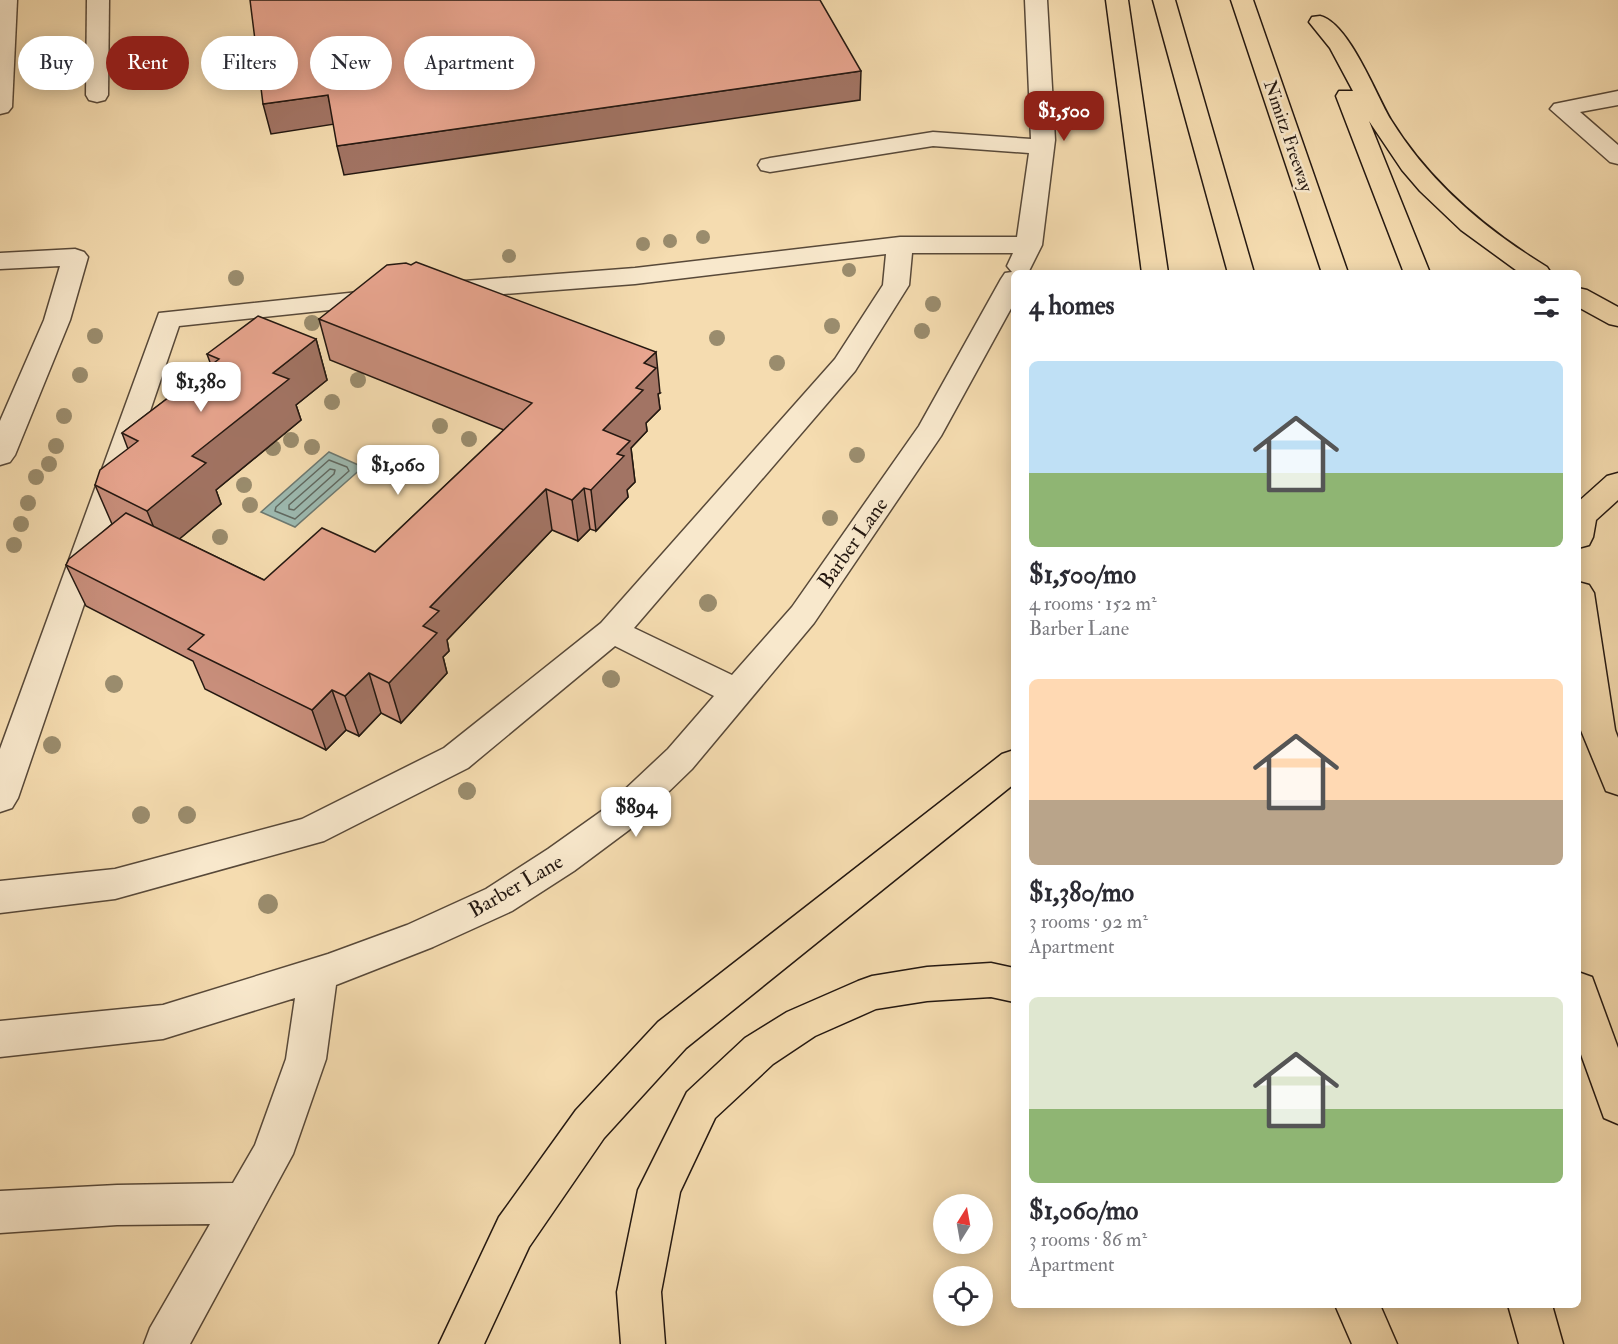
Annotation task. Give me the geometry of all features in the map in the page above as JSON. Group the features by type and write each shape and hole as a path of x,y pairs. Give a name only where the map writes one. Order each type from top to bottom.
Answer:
{"highway":[{"path":"1117,0 1155,270"},
{"path":"1164,0 1239,270"},
{"name":"Nimitz Freeway","path":"1242,0 1334,270"},
{"path":"1316,11 1328,48 1416,270"},
{"path":"1316,11 1343,50 1379,119 1410,165 1458,217 1533,270"},
{"path":"1581,298 1618,318"},
{"path":"1581,516 1618,483"},
{"path":"1581,614 1598,731"},
{"path":"1581,688 1618,781"},
{"path":"461,1344 514,1232 590,1124 672,1035 1011,766"},
{"path":"643,1344 639,1292 659,1190 701,1105 768,1046 801,1024 872,993 948,982 991,980 1011,984"},
{"path":"1581,998 1618,1105"},
{"path":"1358,1308 1375,1344"},
{"path":"1372,1308 1379,1344"},
{"path":"1531,1308 1541,1344"}],"street":[{"path":"0,106 6,0"},
{"path":"97,95 98,0"},
{"path":"1018,270 1029,245 1042,147 1036,0"},
{"path":"1618,98 1562,110 1618,157"},
{"path":"770,165 933,139 1042,147"},
{"path":"0,798 168,319 494,285 635,276 900,245 1029,245"},
{"path":"0,897 115,884 311,831 456,758 612,631 845,365 897,285 900,245"},
{"path":"0,261 75,257 57,320 0,455"},
{"name":"Barber Lane","path":"0,1039 163,1022 318,975 420,936 499,900 561,860 616,820 680,759 803,615 931,429 1011,284"},
{"path":"612,631 737,692"},
{"path":"166,1344 272,1154 306,1059 318,975"},
{"path":"0,1212 117,1205 245,1203"}],"water":[{"path":"329,452 363,467 295,527 261,512"}],"building":[{"path":"250,0 820,0 861,71 337,146 328,95 263,104 261,90 298,90 298,36 254,36"},
{"path":"416,262 656,352 644,363 656,368 636,388 643,390 603,430 630,441 617,454 624,456 591,490 584,488 572,500 546,489 430,607 439,611 423,626 437,633 389,683 369,673 345,696 332,690 312,710 188,649 204,635 66,565 69,559 126,513 264,580 322,528 375,552 532,403 319,319 387,265 406,263 411,265"},
{"path":"258,316 316,339 273,373 289,379 192,456 206,463 147,511 95,485 100,470 138,441 122,433 219,359 207,354"}]}
